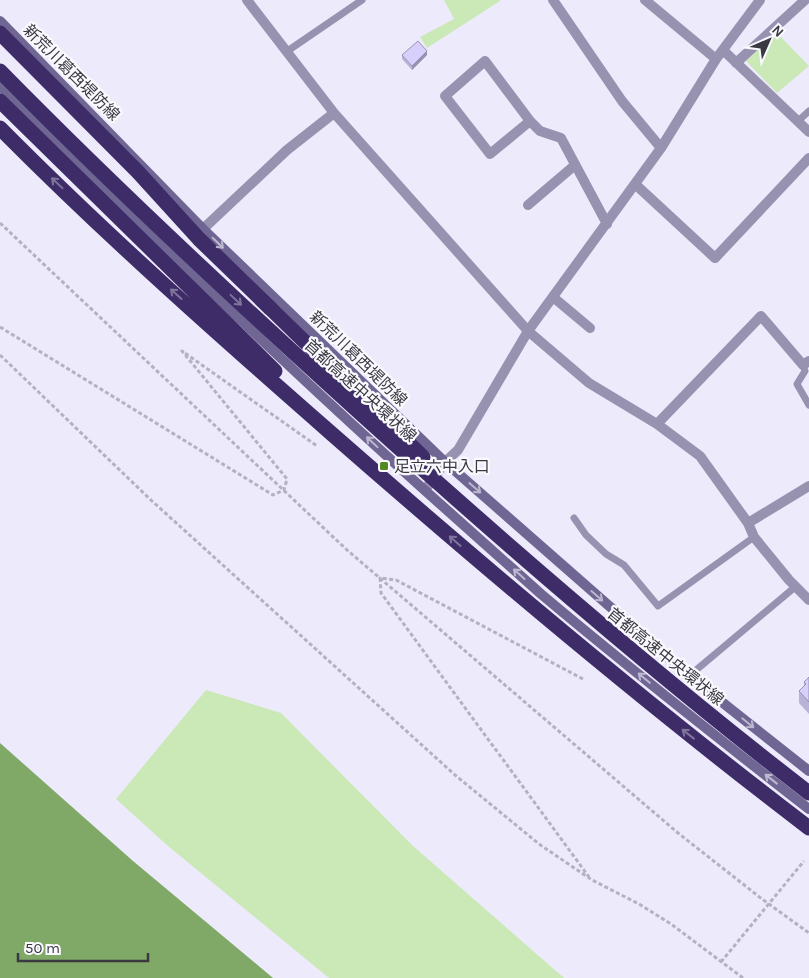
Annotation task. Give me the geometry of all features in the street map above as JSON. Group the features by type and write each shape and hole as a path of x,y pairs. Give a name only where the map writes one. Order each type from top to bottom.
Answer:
{"highway":[{"path":"0,33 138,172 199,239 468,501 528,564"},
{"name":"首都高速中央環状線","path":"0,71 192,259 528,564 654,669 809,793"},
{"path":"0,100 401,494"},
{"path":"0,128 160,280 508,587 608,669 809,828"}],"main road":[{"name":"新荒川葛西堤防線","path":"0,21 203,229 445,462 689,676 809,771"},
{"path":"0,86 249,329 540,593 691,717 809,809"}],"street":[{"path":"247,0 334,113 528,331 589,383 657,424 700,456 748,523 754,537 795,587 809,600"},
{"path":"553,0 622,101 661,148"},
{"path":"645,0 716,59"},
{"path":"425,490 445,462 458,450 528,331 661,148 716,59 760,0"},
{"path":"736,63 805,0"},
{"path":"723,50 809,132"},
{"path":"530,121 490,154 445,96 486,61 530,121 540,131 561,138 607,224"},
{"path":"203,229 287,150 334,113"},
{"path":"635,184 715,258 809,158"},
{"path":"528,205 575,165"},
{"path":"552,297 590,328"},
{"path":"657,424 761,316 806,363"},
{"path":"748,523 809,486"}],"lane":[{"path":"286,52 362,0"},
{"path":"798,121 809,111"},
{"path":"806,363 805,371 797,384 809,405"},
{"path":"574,518 586,535 606,554 624,565 658,606 754,537"},
{"path":"689,676 795,587"}],"path":[{"path":"0,223 347,550 678,833 809,933"},
{"path":"0,327 273,495 284,490 288,479 182,351 317,446"},
{"path":"0,355 152,501 455,775 539,844 592,880 639,904 663,919 743,978"},
{"path":"380,578 381,593 592,880"},
{"path":"380,578 396,580 583,679"},
{"path":"721,962 804,861"}],"shaded area":[{"path":"444,0 500,1 427,48 420,37 454,19"},
{"path":"777,33 809,66 777,93 746,61"},
{"path":"206,690 281,713 413,846 564,978 329,978 168,846 116,799"},
{"path":"0,743 133,861 273,978 0,978"}],"building":[{"path":"418,41 427,51 412,66 402,55"},
{"path":"809,677 809,702 799,691 806,684 804,682"}],"place":[{"name":"足立六中入口","path":"384,466"}]}
